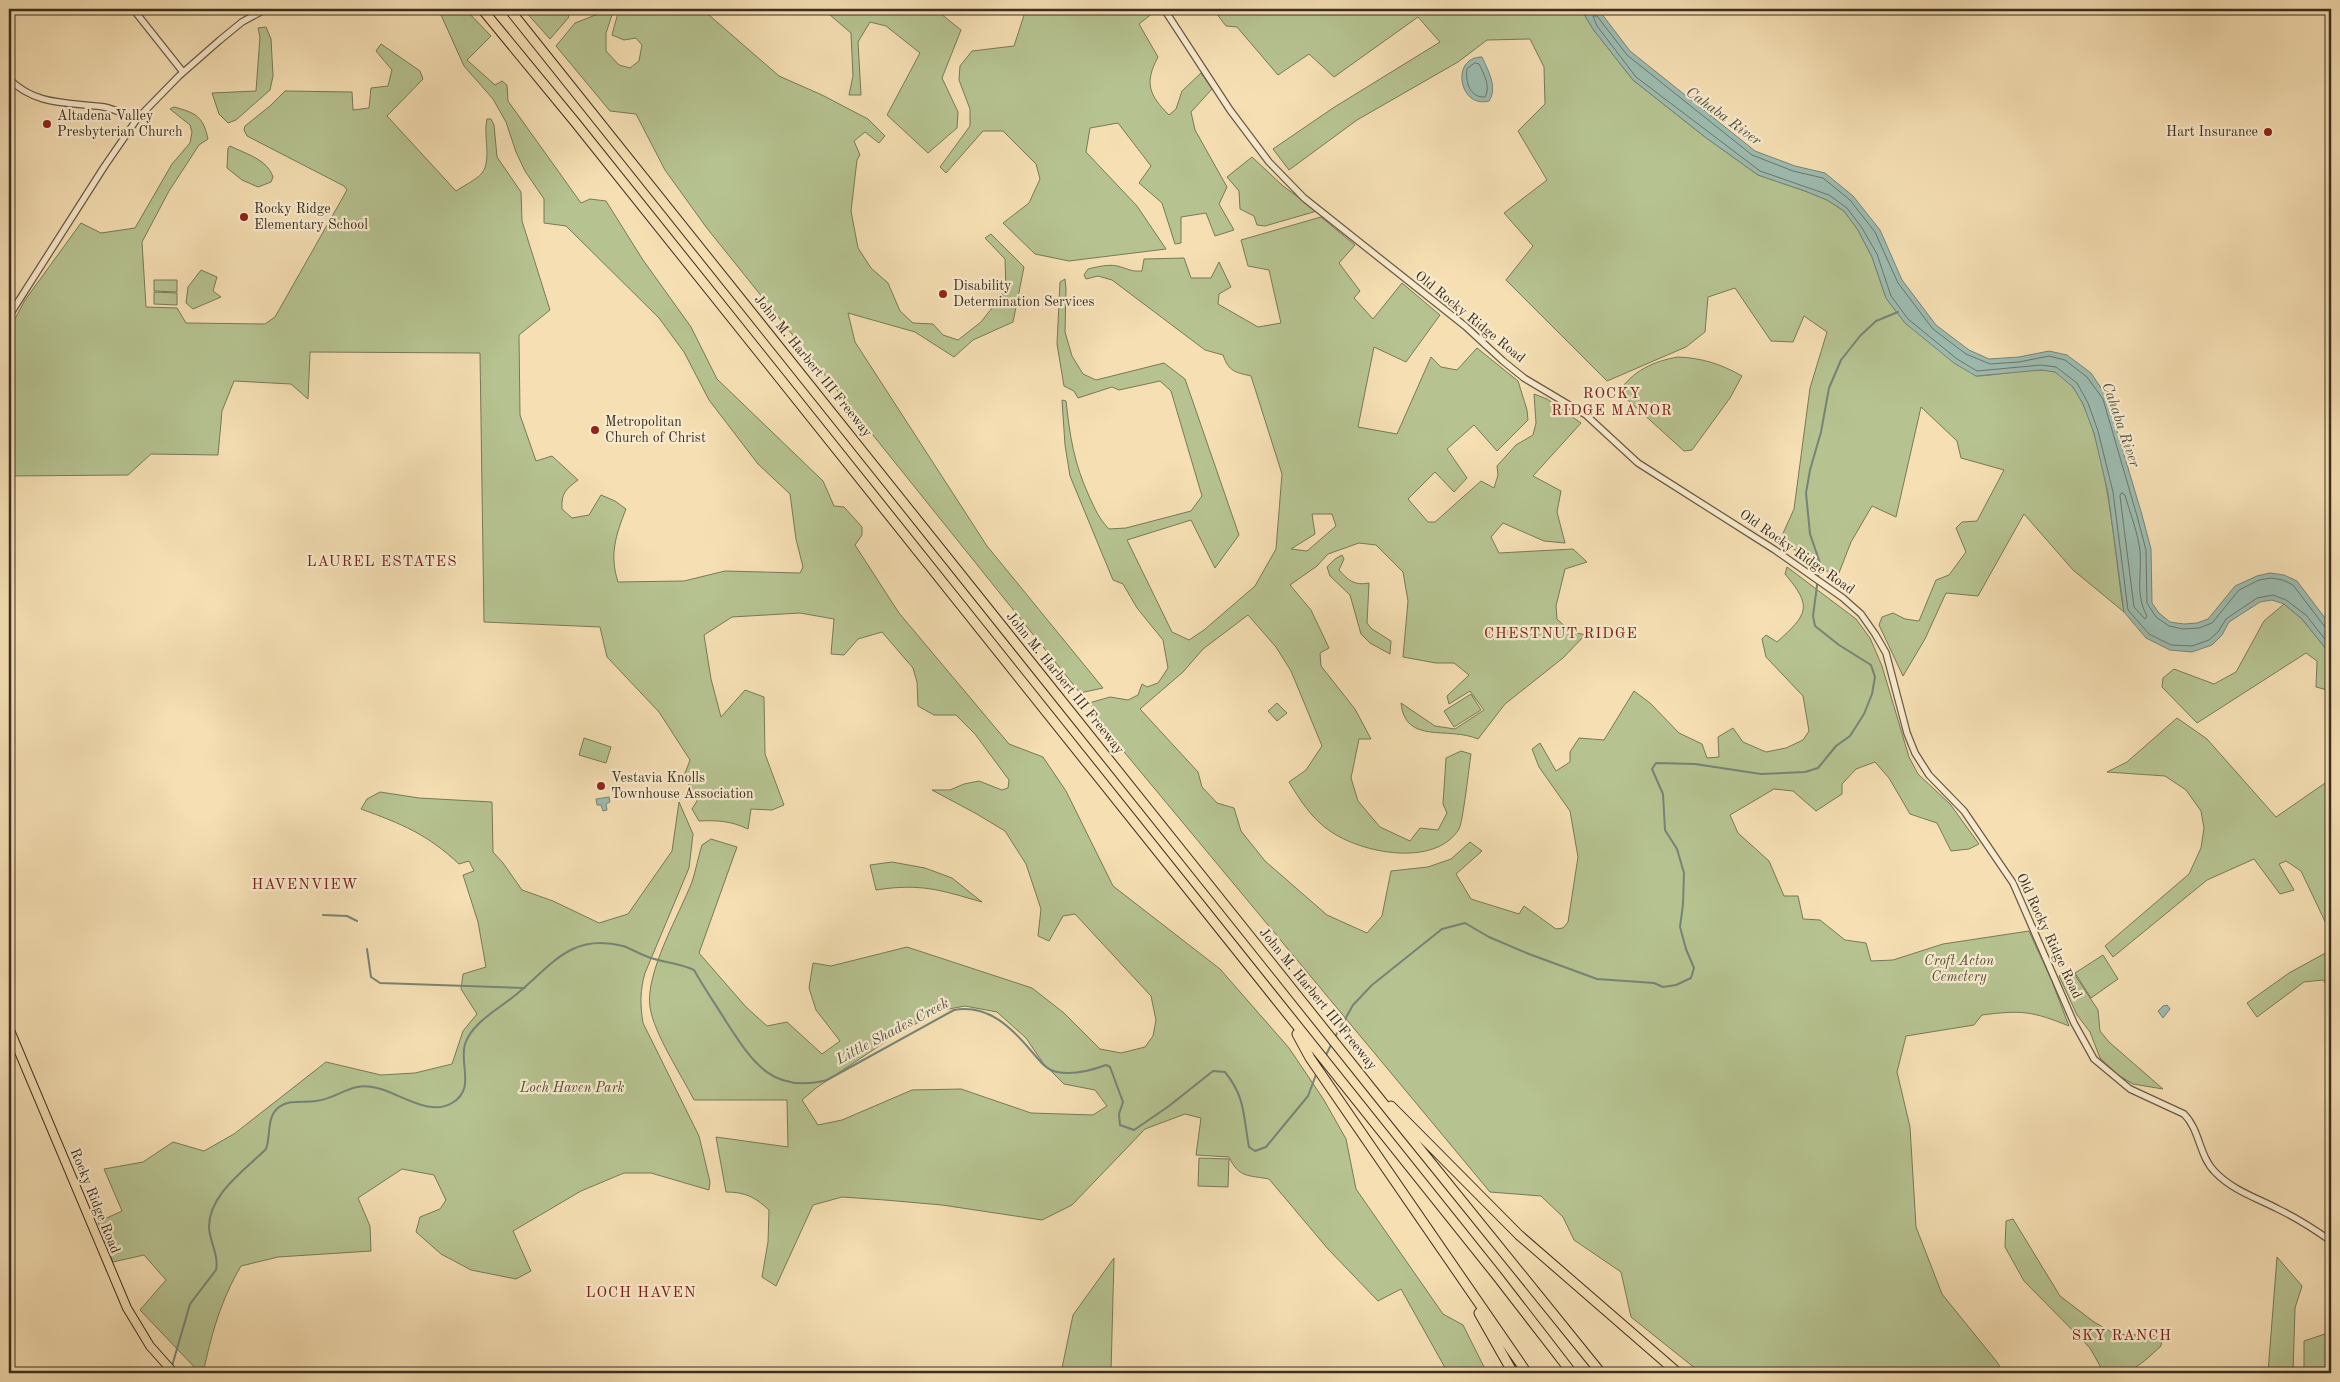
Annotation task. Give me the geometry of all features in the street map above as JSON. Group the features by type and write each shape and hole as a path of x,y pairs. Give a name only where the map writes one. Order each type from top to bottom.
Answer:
{"highway":[{"path":"482,9 1572,1373"},
{"name":"John M. Harbert III Freeway","path":"508,9 532,36 1291,988 1601,1373"},
{"path":"1283,1011 1310,1058 1527,1373"},
{"path":"1357,1070 1454,1171 1519,1235 1677,1371"},
{"path":"1433,1235 1513,1373"}],"main road":[{"name":"Rocky Ridge Road","path":"9,1028 127,1308 155,1352 174,1373"}],"street":[{"path":"133,9 183,72"},
{"path":"9,316 109,158 137,119 183,72 230,30 266,9"},
{"name":"Old Rocky Ridge Road","path":"1164,9 1230,110 1270,162 1304,198 1465,326 1524,378 1586,415 1638,463 1833,590 1860,614 1880,642 1890,665 1905,725 1915,753 1925,770 1964,811 2013,883 2077,1028 2094,1059 2130,1089 2184,1114 2192,1126 2208,1164 2221,1178 2244,1193 2297,1219 2331,1241"},
{"path":"9,79 23,90 46,102 105,108 137,119"}],"green space":[{"path":"443,9 465,9 491,36 467,60 495,85 502,81 507,85 508,101 581,203 590,199 606,201 643,260 691,327 717,379 823,481 834,506 844,507 862,527 862,535 855,545 899,613 1009,744 1043,757 1066,791 1113,886 1220,969 1289,1048 1324,1100 1346,1139 1356,1189 1443,1314 1463,1325 1487,1373 1448,1373 1401,1289 1378,1301 1328,1249 1269,1179 1250,1176 1241,1172 1229,1157 1196,1155 1201,1118 1185,1114 1145,1129 1072,1205 1042,1220 942,1205 842,1197 813,1205 776,1286 762,1277 768,1242 769,1210 749,1196 726,1192 716,1137 788,1147 787,1100 694,1100 662,1041 650,1007 650,993 658,961 692,882 702,845 711,839 737,847 699,953 746,1007 767,1026 787,1022 822,1054 840,1041 816,1010 809,988 813,963 831,966 907,947 1032,988 1064,1013 1100,1049 1121,1053 1145,1047 1153,1036 1156,1020 1151,996 1075,914 1063,916 1049,941 1038,936 1041,909 1026,864 1005,831 932,790 950,790 964,784 979,781 1002,790 1008,788 1009,780 975,734 956,715 934,715 918,706 917,682 913,668 882,632 858,639 844,655 831,654 834,619 800,613 732,617 704,635 711,679 721,717 745,690 764,697 765,754 784,805 772,810 751,809 748,829 724,822 699,821 692,809 697,801 684,776 690,760 659,712 607,657 600,627 484,622 480,353 310,352 308,399 291,384 234,381 222,411 218,455 151,454 128,475 9,476 9,330 25,300 81,223 101,233 135,228 172,164 190,143 192,132 190,125 170,109 174,107 188,111 201,120 208,139 199,145 169,191 142,242 146,307 177,308 186,323 265,324 275,317 347,190 344,186 247,136 244,130 245,126 285,91 352,92 353,110 369,108 371,88 388,86 392,70 376,51 381,44 420,71 423,79 387,116 456,191 482,173 485,168 487,119 491,119 494,125 497,157 521,192 522,221 550,310 519,335 520,415 536,461 552,456 578,480 567,489 562,499 562,509 572,518 589,515 601,495 615,501 626,509 619,527 614,553 615,572 618,582 684,581 725,571 800,573 803,567 796,539 790,494 758,464 709,400 684,352 659,318 566,226 544,223 544,199 525,171 516,152 506,122 493,99 464,66 441,15","holes":["965,1006 997,1012 1026,1038 1043,1063 1064,1084 1095,1090 1107,1106 1093,1115 1031,1113 961,1089 912,1090 842,1120 818,1125 802,1100 816,1088 888,1040 938,1011"]},
{"path":"565,9 569,17 550,39 524,10"},
{"path":"614,9 606,33 606,51 619,65 630,68 639,61 642,45 636,38 624,40 612,35 619,9 702,9 779,76 822,95 868,119 885,136 879,143 865,132 854,141 860,155 857,160 851,211 858,248 871,268 888,283 900,311 913,323 933,324 943,335 958,340 981,322 1006,290 1005,259 985,238 991,234 1024,267 1013,322 973,340 954,357 915,332 848,313 855,342 987,546 1103,688 1080,693 706,227 665,170 636,114 610,111 556,46 575,23"},
{"path":"823,9 935,9 961,30 942,78 958,112 957,128 928,153 887,115 920,53 886,26 870,22 858,42 861,95 849,95 853,76 851,33"},
{"path":"1026,9 1158,9 1139,24 1158,57 1151,74 1150,82 1153,95 1169,115 1176,109 1182,91 1201,73 1212,89 1191,112 1195,130 1227,187 1219,204 1234,230 1215,236 1206,213 1181,217 1181,243 1175,244 1162,203 1139,183 1151,166 1118,123 1090,128 1086,152 1137,206 1166,249 1069,261 1035,254 1003,223 1029,203 1040,179 1036,164 1003,131 983,131 946,173 940,167 970,126 970,109 959,80 960,66 972,51 1014,46"},
{"path":"1213,9 1581,9 1593,29 1633,80 1705,137 1758,175 1827,200 1844,211 1858,230 1872,257 1886,298 1905,323 1976,376 2048,370 2055,372 2072,387 2086,412 2097,444 2105,481 2124,612 2073,570 2024,514 1978,596 1946,593 1925,639 1903,676 1879,625 1882,617 1893,613 1905,619 1919,621 1936,580 1949,575 1966,552 1956,528 1962,522 1977,521 2004,470 1961,458 1957,441 1921,407 1896,517 1872,506 1851,542 1837,578 1780,540 1794,509 1810,388 1827,332 1804,316 1793,342 1771,341 1735,288 1708,297 1705,332 1686,347 1607,381 1506,280 1533,246 1504,213 1547,180 1518,131 1545,104 1544,67 1530,39 1487,40 1458,62 1357,120 1289,170 1273,149 1333,108 1440,42 1418,17 1334,77 1309,54 1278,75 1237,27 1226,26"},
{"path":"266,27 271,39 273,76 270,90 236,120 228,123 219,114 212,93 256,91 260,37 258,28"},
{"path":"230,146 261,161 273,177 271,182 258,187 242,180 227,168 228,148"},
{"path":"1252,157 1283,186 1317,211 1265,226 1257,225 1254,216 1240,209 1239,191 1227,177"},
{"name":"Croft Acton Cemetery","path":"1321,217 1355,245 1339,263 1360,291 1354,298 1373,319 1402,283 1440,315 1406,362 1374,347 1358,427 1397,434 1431,357 1441,367 1457,370 1477,348 1518,381 1527,410 1528,420 1497,451 1474,425 1447,449 1467,478 1454,492 1435,472 1408,499 1428,522 1435,522 1481,481 1494,488 1498,475 1497,466 1516,445 1533,435 1536,423 1534,394 1547,399 1581,423 1533,476 1561,491 1557,512 1565,543 1544,541 1503,523 1491,537 1499,553 1573,549 1587,562 1565,569 1556,606 1557,619 1570,631 1585,635 1563,658 1505,704 1478,739 1466,735 1430,732 1410,725 1404,716 1401,703 1435,726 1455,729 1484,710 1470,691 1449,704 1447,696 1469,675 1454,663 1436,663 1403,657 1408,601 1403,572 1376,545 1359,543 1328,554 1317,566 1290,585 1311,610 1329,648 1320,653 1321,666 1355,709 1371,739 1359,739 1351,778 1358,801 1380,827 1410,841 1420,828 1438,830 1447,813 1443,804 1446,758 1461,751 1471,754 1459,829 1448,841 1433,849 1416,853 1378,850 1343,839 1324,826 1302,802 1289,782 1306,770 1322,746 1291,671 1276,647 1248,615 1203,649 1183,672 1140,709 1198,772 1202,787 1217,803 1234,808 1241,831 1265,861 1327,915 1367,933 1382,916 1391,871 1428,867 1451,859 1470,842 1482,851 1456,874 1471,899 1519,914 1524,906 1556,929 1563,928 1568,922 1578,857 1570,811 1539,767 1532,749 1540,743 1556,771 1570,762 1570,752 1579,738 1604,740 1634,691 1650,703 1679,733 1702,744 1707,758 1719,757 1718,737 1733,728 1743,742 1766,752 1786,748 1803,740 1809,731 1803,696 1766,657 1762,639 1766,635 1777,642 1801,617 1803,603 1794,585 1785,574 1787,567 1856,619 1870,638 1882,666 1909,757 1918,774 1950,804 1979,844 1969,849 1951,851 1937,823 1910,814 1889,778 1875,762 1856,769 1842,784 1842,794 1816,811 1793,791 1774,789 1730,815 1738,833 1769,861 1784,896 1798,896 1803,919 1820,920 1845,940 1866,943 1871,961 1893,960 1943,944 2029,931 2051,979 2069,1026 2045,1017 2026,1013 2007,1012 1982,1015 1974,1025 1906,1036 1897,1072 1910,1127 1916,1227 1942,1294 2004,1373 1701,1373 1631,1317 1621,1272 1574,1240 1563,1217 1541,1196 1490,1192 1110,735 1089,703 1110,697 1128,700 1138,695 1142,684 1147,687 1158,683 1168,668 1163,640 1137,608 1123,584 1113,580 1070,476 1065,445 1062,400 1066,401 1073,450 1084,484 1098,514 1109,529 1126,528 1191,511 1202,496 1171,391 1160,381 1119,390 1112,387 1078,398 1074,391 1064,386 1057,344 1060,282 1065,279 1065,332 1072,356 1083,374 1096,380 1164,363 1185,379 1239,535 1215,568 1191,520 1127,540 1172,632 1189,640 1204,630 1255,586 1276,549 1282,474 1251,376 1230,368 1223,355 1205,350 1112,280 1098,276 1086,279 1084,275 1088,269 1114,265 1142,271 1144,259 1184,258 1191,278 1211,278 1219,262 1231,287 1219,294 1218,304 1258,327 1281,323 1269,270 1248,266 1241,240","holes":["1312,514 1332,514 1336,526 1307,551 1291,549 1315,534"]},
{"path":"201,270 217,277 213,291 221,297 193,309 186,303 188,287"},
{"path":"154,280 177,280 177,292 154,291"},
{"path":"154,292 177,293 177,305 154,304"},
{"path":"1678,357 1711,362 1742,376 1730,398 1692,450 1684,451 1619,392 1630,378 1644,368 1660,361"},
{"path":"1342,555 1344,559 1339,570 1342,574 1355,583 1369,583 1367,623 1372,629 1391,641 1390,654 1370,643 1361,634 1350,595 1330,576 1327,567"},
{"path":"2284,604 2302,619 2331,655 2331,691 2316,687 2317,661 2306,653 2197,723 2162,687 2163,678 2174,669 2214,684 2236,672 2264,621"},
{"path":"1471,694 1481,710 1454,727 1444,711"},
{"path":"1277,703 1287,713 1277,721 1268,711"},
{"path":"2177,718 2207,739 2276,817 2331,779 2331,934 2301,871 2286,861 2279,864 2294,890 2280,894 2254,859 2207,880 2113,957 2105,946 2189,874 2201,848 2204,828 2201,811 2186,790 2165,776 2107,772 2127,762"},
{"path":"584,738 611,747 606,763 579,755"},
{"name":"Loch Haven Park","path":"380,792 419,798 492,802 493,852 522,890 553,901 599,923 628,914 672,851 679,802 693,834 689,868 645,973 641,992 641,1010 643,1023 699,1136 710,1182 709,1190 651,1173 624,1173 581,1191 513,1231 531,1271 516,1279 471,1270 441,1254 416,1232 420,1217 440,1209 446,1200 434,1175 402,1169 358,1198 370,1226 371,1251 278,1257 241,1266 222,1305 213,1331 203,1373 200,1373 140,1310 166,1280 144,1255 113,1262 98,1222 122,1211 104,1169 143,1162 173,1142 204,1151 234,1134 326,1062 381,1075 415,1073 452,1064 463,1031 477,1014 461,989 463,974 486,967 478,922 463,875 474,871 469,861 459,864 425,837 361,809 367,799"},
{"path":"892,862 925,868 952,878 982,902 930,889 906,887 876,890 870,865"},
{"path":"2331,950 2331,990 2323,980 2304,982 2257,1017 2247,1003 2289,973"},
{"path":"2103,955 2118,979 2091,998 2075,973"},
{"path":"2071,969 2098,1010 2100,1031 2109,1042 2163,1089 2133,1084 2118,1075 2100,1058 2090,1032 2077,1015 2059,976"},
{"path":"1199,1158 1229,1159 1228,1187 1198,1186"},
{"path":"2013,1219 2060,1296 2094,1322 2115,1334 2162,1336 2161,1346 2136,1367 2122,1372 2104,1373 2090,1348 2024,1281 2005,1247 2006,1221"},
{"path":"2277,1257 2302,1286 2295,1308 2293,1373 2268,1373"},
{"path":"1114,1258 1111,1373 1061,1373 1073,1315"},
{"path":"2331,1332 2331,1373 2304,1373 2304,1341"}],"water":[{"path":"1581,9 1598,9 1630,51 1755,151 1795,166 1825,173 1853,196 1880,230 1902,280 1936,325 1969,350 1989,359 2019,357 2049,351 2067,355 2091,373 2107,397 2142,515 2151,549 2152,603 2159,613 2170,622 2197,623 2208,619 2235,586 2257,576 2270,573 2284,575 2297,581 2331,626 2331,655 2302,619 2284,604 2272,600 2260,602 2229,622 2222,635 2212,645 2192,652 2170,650 2146,638 2124,612 2108,493 2094,433 2083,404 2073,387 2055,372 2041,370 1976,376 1954,363 1905,323 1886,298 1872,257 1858,230 1844,211 1827,200 1758,175 1705,137 1633,80 1593,29"},
{"path":"1482,57 1489,73 1493,90 1489,101 1479,101 1471,98 1465,91 1462,82 1462,73 1465,65 1472,59"},
{"path":"609,797 610,802 606,804 607,810 603,811 601,805 597,805 596,799"},
{"path":"2167,1005 2170,1009 2163,1018 2158,1011"}],"waterway":[{"name":"Little Shades Creek","path":"1335,1037 1353,1005 1372,985 1442,929 1465,923 1489,937 1529,954 1597,979 1654,983 1663,987 1676,985 1691,978 1694,968 1680,927 1684,873 1677,849 1665,830 1663,794 1652,769 1656,763 1695,764 1761,774 1805,772 1818,768 1836,746 1850,736 1864,714 1872,694 1875,677 1871,665 1839,645 1815,626 1813,616 1820,563 1810,534 1806,493 1810,470 1821,432 1829,388 1841,360 1860,336 1876,321 1898,312"},
{"path":"323,915 347,916 357,921"},
{"name":"Little Shades Creek","path":"172,1366 190,1304 216,1270 217,1265 209,1228 210,1216 221,1194 229,1184 266,1149 270,1121 275,1111 288,1103 311,1102 352,1088 368,1086 424,1106 443,1107 452,1103 463,1091 465,1083 465,1044 473,1030 562,955 574,948 588,944 604,943 623,946 651,958 694,970 746,1051 766,1072 778,1079 792,1083 827,1080 954,1010 967,1009 989,1014 999,1020 1017,1035 1044,1065 1053,1071 1075,1073 1106,1065 1110,1067 1123,1102 1119,1114 1120,1125 1134,1130 1169,1106 1213,1071 1225,1072 1237,1090 1249,1147 1255,1151 1266,1147 1308,1096 1317,1072"},
{"path":"367,949 371,977 380,983 525,988"},
{"name":"Little Shades Creek","path":"1325,1057 1332,1043"}],"place":[{"name":"Altadena Valley Presbyterian Church","path":"47,124"},
{"name":"Hart Insurance","path":"2268,132"},
{"name":"Rocky Ridge Elementary School","path":"244,217"},
{"name":"Disability Determination Services","path":"943,294"},
{"name":"Metropolitan Church of Christ","path":"595,430"},
{"name":"Vestavia Knolls Townhouse Association","path":"601,786"}],"district":[{"name":"ROCKY RIDGE MANOR","path":"1612,402"},
{"name":"LAUREL ESTATES","path":"382,562"},
{"name":"CHESTNUT RIDGE","path":"1561,634"},
{"name":"HAVENVIEW","path":"305,885"},
{"name":"LOCH HAVEN","path":"641,1293"},
{"name":"SKY RANCH","path":"2122,1336"}],"water label":[{"name":"Cahaba River","path":"1723,117"},
{"name":"Cahaba River","path":"2120,425"}]}
